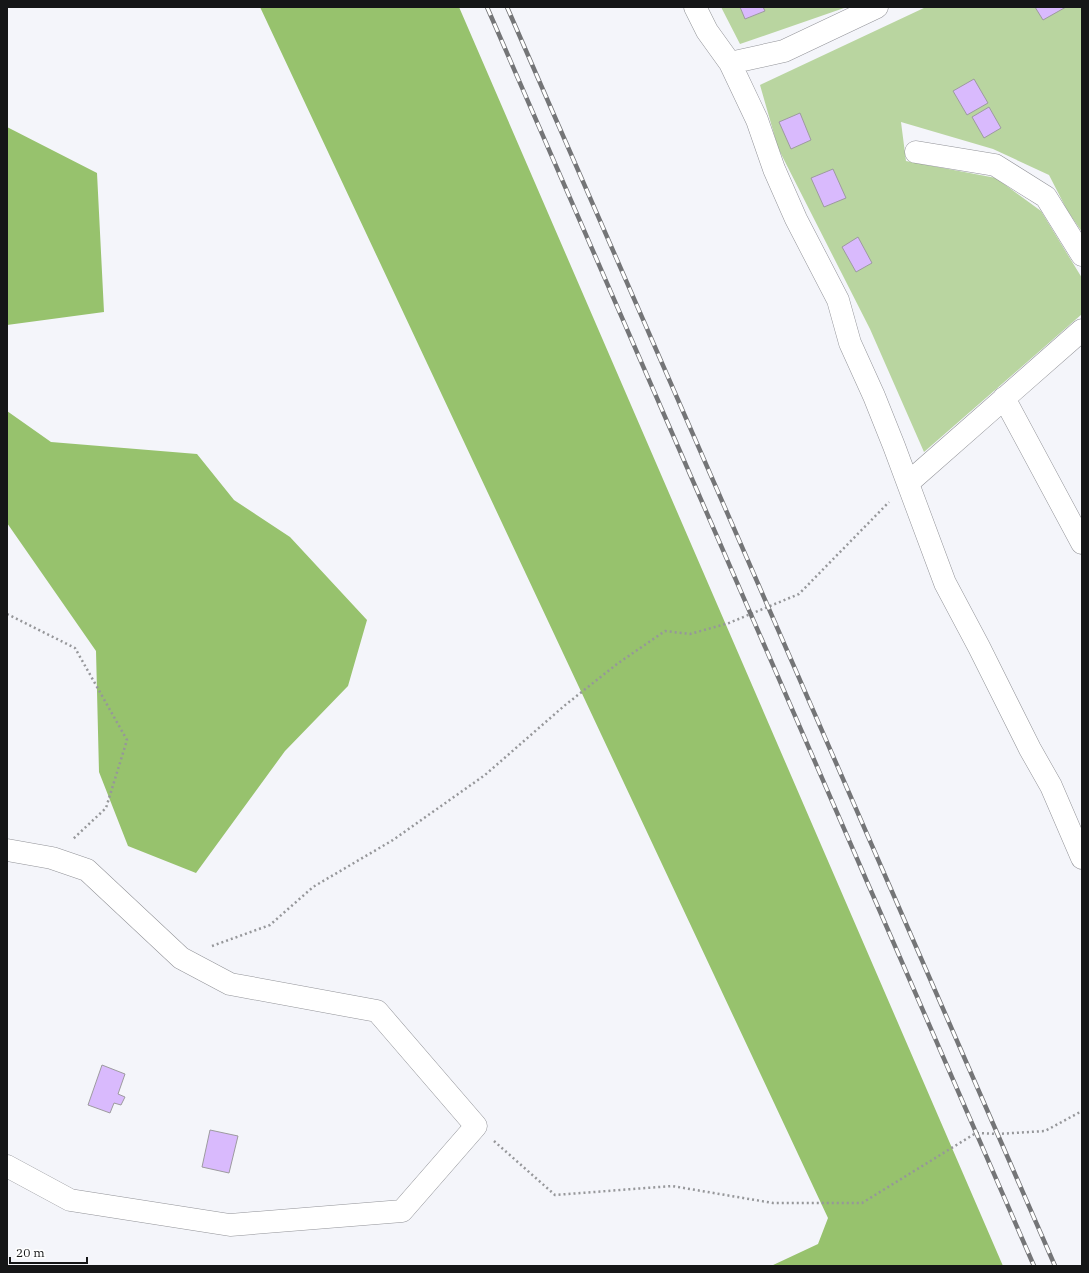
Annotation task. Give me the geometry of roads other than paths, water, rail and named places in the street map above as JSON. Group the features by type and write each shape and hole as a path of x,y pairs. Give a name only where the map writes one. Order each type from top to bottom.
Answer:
{"street":[{"path":"695,7 707,31 730,63 757,120 774,169 793,212 838,300 850,343 874,396 945,583 1030,749 1051,786 1082,858"},
{"path":"730,63 784,51 877,7"},
{"path":"916,152 995,165 1046,197 1082,255"},
{"path":"908,483 1082,330"},
{"path":"1004,398 1082,543"},
{"path":"7,850 52,858 87,870 181,958 230,984 377,1011 476,1126 402,1211 230,1226 70,1200 7,1166"}],"railway":[{"path":"487,7 1034,1266"},
{"path":"507,7 1055,1266"}]}
